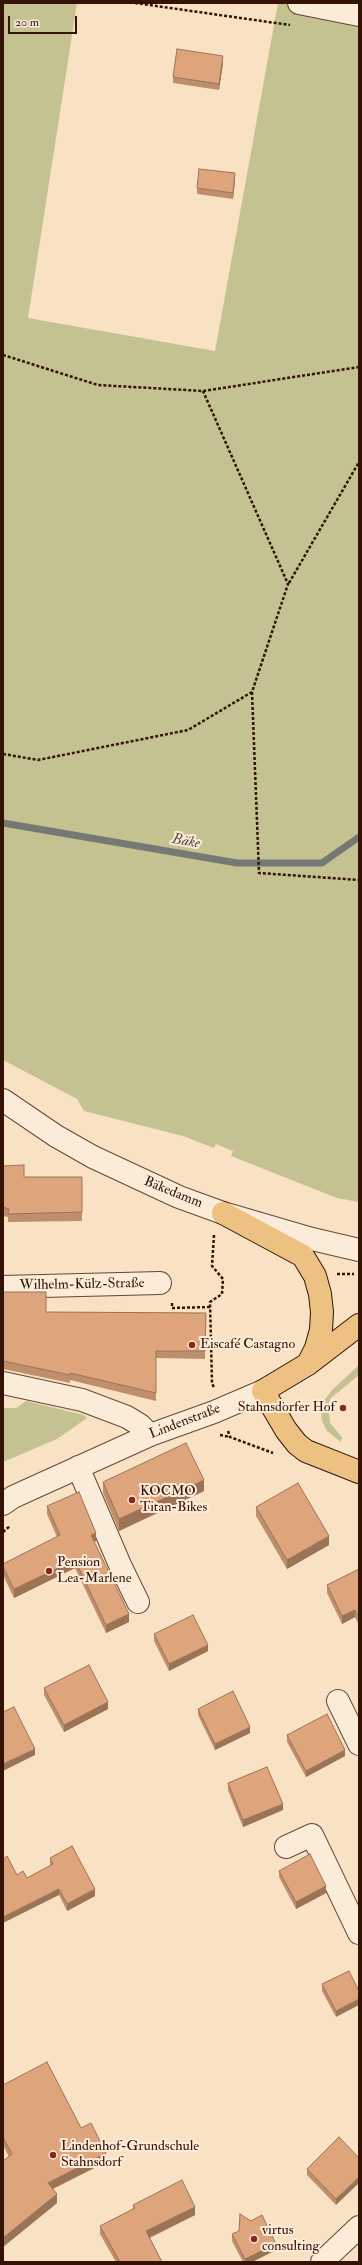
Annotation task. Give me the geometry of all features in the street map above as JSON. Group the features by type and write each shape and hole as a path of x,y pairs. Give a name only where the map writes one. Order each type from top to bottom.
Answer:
{"main road":[{"path":"222,1213 303,1256 315,1276 320,1294 322,1312 321,1330 316,1348 308,1364"},
{"name":"Lindenstraße","path":"263,1391 308,1364 359,1326"},
{"path":"263,1391 286,1430 297,1444 306,1451 359,1472"}],"street":[{"path":"299,3 359,15"},
{"name":"Bäkedamm","path":"3,1100 56,1136 93,1157 179,1197 222,1213 312,1239 359,1250"},
{"name":"Wilhelm-Külz-Straße","path":"3,1287 160,1283"},
{"path":"3,1383 82,1400 127,1417 140,1425 150,1435"},
{"name":"Lindenstraße","path":"3,1504 13,1497 150,1435 263,1391"},
{"path":"78,1467 120,1565 138,1602"},
{"path":"338,1702 359,1744"},
{"path":"286,1847 312,1835 359,1933"},
{"path":"322,2262 359,2226"}],"path":[{"path":"134,3 298,26"},
{"path":"3,355 98,385 203,391 359,366"},
{"path":"203,391 288,584"},
{"path":"359,462 288,584 252,692 259,873 359,880"},
{"path":"3,754 38,760 188,730 252,692"},
{"path":"214,1235 212,1266 223,1279 222,1294 210,1302 212,1384 222,1408 230,1437 272,1452 277,1456"},
{"path":"334,1274 354,1274"},
{"path":"160,1283 171,1292 172,1308 210,1307"}],"shaded area":[{"path":"3,3 77,3 28,318 215,351 278,3 299,3 359,15 359,1202 337,1198 231,1156 233,1151 216,1144 214,1148 183,1136 84,1111 77,1099 3,1060"},
{"path":"359,1365 359,1375 331,1398 328,1405 330,1423 342,1437 341,1442 327,1431 322,1421 321,1410 323,1402 332,1390"},
{"path":"26,1401 84,1415 87,1418 57,1439 3,1462 3,1408 16,1408"}],"building":[{"path":"177,49 223,56 219,84 173,77"},
{"path":"199,169 235,173 233,193 197,188"},
{"path":"24,1165 24,1177 82,1177 82,1212 8,1214 9,1209 3,1207 3,1166"},
{"path":"3,1292 46,1292 46,1312 206,1313 205,1351 156,1351 156,1393 70,1373 70,1375 3,1361"},
{"path":"186,1443 204,1480 119,1519 103,1482"},
{"path":"298,1483 329,1536 287,1560 256,1507"},
{"path":"79,1492 96,1533 91,1535 129,1614 106,1625 75,1560 14,1589 3,1567 3,1564 60,1535 47,1506"},
{"path":"359,1569 359,1617 355,1610 342,1616 327,1585"},
{"path":"193,1615 208,1645 169,1664 154,1634"},
{"path":"89,1665 108,1702 64,1725 44,1688"},
{"path":"233,1691 250,1727 215,1744 198,1709"},
{"path":"14,1707 35,1749 3,1764 3,1712"},
{"path":"327,1714 345,1750 306,1771 287,1735"},
{"path":"267,1767 283,1804 243,1820 228,1783"},
{"path":"72,1846 95,1889 67,1904 59,1889 3,1917 3,1859 7,1856 17,1875 23,1871 27,1878 53,1864 50,1858"},
{"path":"310,1854 326,1886 296,1902 279,1871"},
{"path":"349,1971 359,1991 359,1999 336,2011 322,1984"},
{"path":"47,2062 81,2128 91,2123 106,2153 48,2183 57,2194 3,2238 3,2161 12,2154 3,2137 3,2085"},
{"path":"339,2137 359,2158 359,2177 336,2199 307,2169"},
{"path":"182,2180 195,2207 146,2231 162,2262 120,2262 100,2226 135,2208 133,2205"},
{"path":"240,2214 251,2221 262,2215 276,2244 245,2259 232,2234 239,2231"}],"waterway":[{"name":"Bäke","path":"3,823 237,863 322,863 359,837"}],"place":[{"name":"Eiscafé Castagno","path":"192,1345"},
{"name":"Stahnsdorfer Hof","path":"343,1408"},
{"name":"KOCMO Titan-Bikes","path":"132,1500"},
{"name":"Pension Lea-Marlene","path":"49,1571"},
{"name":"Lindenhof-Grundschule Stahnsdorf","path":"53,2155"},
{"name":"virtus consulting","path":"254,2239"}]}
